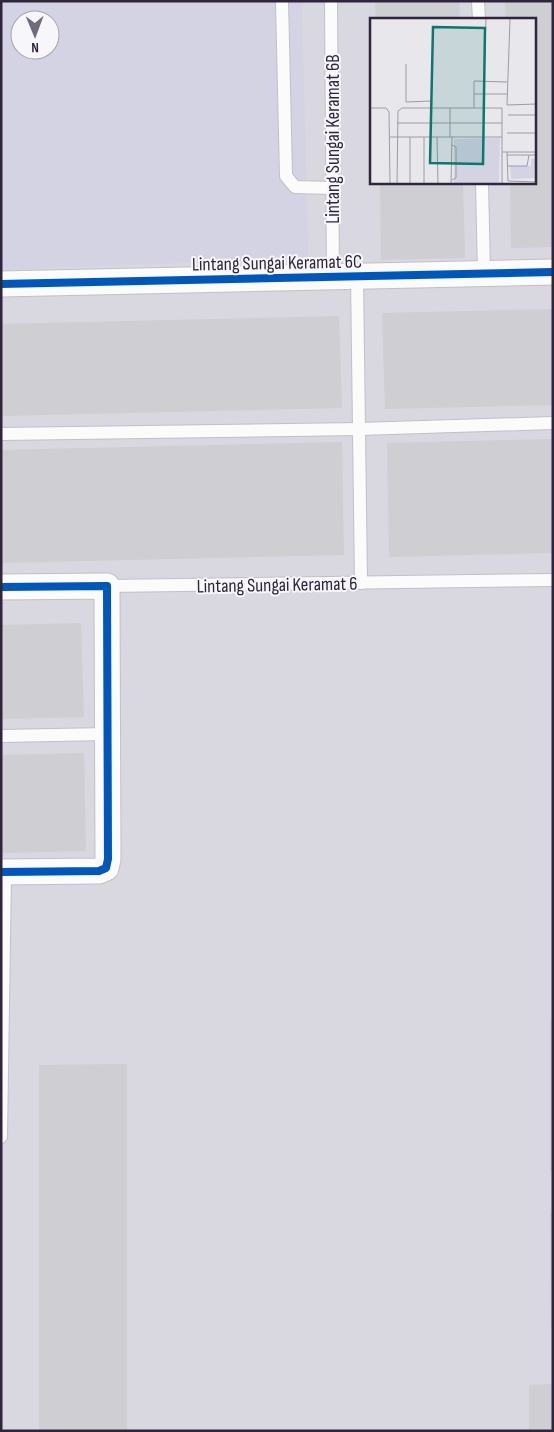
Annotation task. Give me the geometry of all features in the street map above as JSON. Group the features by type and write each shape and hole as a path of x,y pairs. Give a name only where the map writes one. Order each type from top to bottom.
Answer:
{"street":[{"name":"Lintang Sungai Keramat 6C","path":"1,284 553,272"},
{"name":"Lintang Sungai Keramat 6","path":"1,588 107,586"},
{"path":"3,872 99,871 106,868 108,859 107,586"}],"lane":[{"path":"282,1 286,176 295,187 332,188"},
{"name":"Lintang Sungai Keramat 6B","path":"331,1 332,188 345,276 359,429 361,583"},
{"path":"478,1 479,18"},
{"path":"482,184 484,273"},
{"path":"1,434 359,429 553,422"},
{"name":"Lintang Sungai Keramat 6","path":"107,586 553,580"},
{"path":"1,736 108,734"},
{"path":"1,1137 3,872"}],"shaded area":[{"path":"1,1 553,1 553,1431 1,1431"},
{"path":"1,1 302,1 308,258 1,270"}],"building":[{"path":"375,1 459,1 460,18 376,18"},
{"path":"505,1 553,1 553,247 511,248 510,184 536,184 536,18 506,18"},
{"path":"380,184 463,184 465,258 381,260"},
{"path":"553,309 553,405 385,409 382,313"},
{"path":"339,316 342,408 1,416 1,324"},
{"path":"553,439 553,553 389,557 387,443"},
{"path":"342,442 344,555 1,563 1,450"},
{"path":"81,623 84,717 1,719 1,625"},
{"path":"84,753 86,851 1,853 1,755"},
{"path":"550,1020 553,1020 553,1171 550,1171"},
{"path":"127,1064 127,1431 39,1431 39,1065"},
{"path":"550,1213 553,1213 553,1328 551,1328"},
{"path":"553,1384 553,1431 529,1431 529,1385"}],"cycle path":[{"path":"1,284 553,272"},
{"path":"1,587 107,586 108,859 106,868 99,871 1,872"}]}
